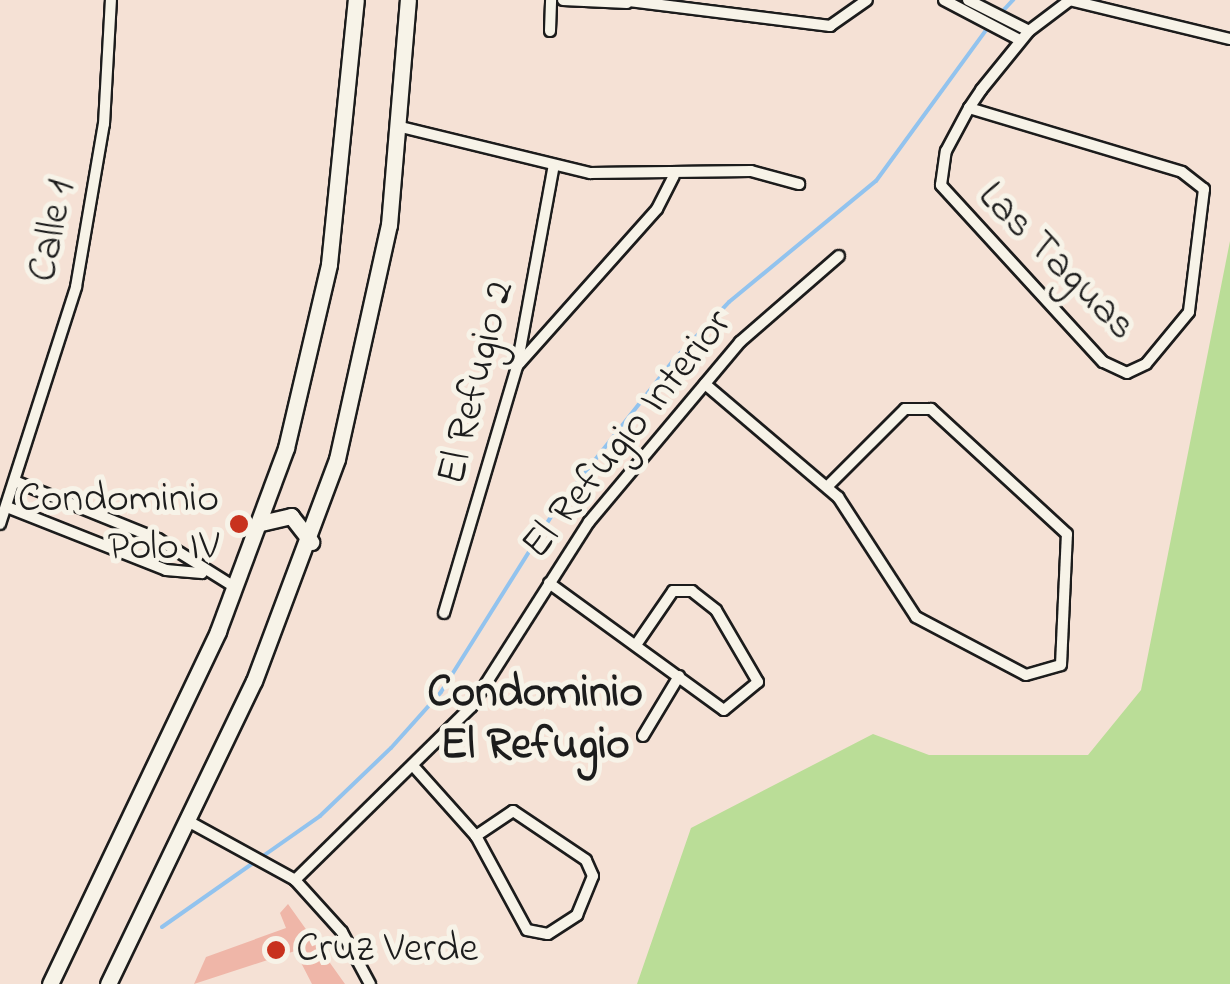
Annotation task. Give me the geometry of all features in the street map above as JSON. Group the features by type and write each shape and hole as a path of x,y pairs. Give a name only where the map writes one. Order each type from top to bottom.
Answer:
{"street":[{"name":"Calle 1","path":"0,524 18,482 86,239 111,0"},
{"path":"50,984 236,588 261,523 324,296 356,0"},
{"path":"108,984 310,542 362,370 400,127 408,0"},
{"path":"550,30 551,0"},
{"path":"564,0 624,2 830,26 868,0"},
{"path":"944,0 997,30 1024,36"},
{"path":"968,0 1006,20 1024,36"},
{"path":"1069,0 1230,39"},
{"name":"Las Taguas","path":"969,108 1182,172 1204,189 1189,312 1146,364 1128,373 1103,362 946,198 942,163 969,108 1024,36 1069,0"},
{"path":"400,127 482,144 554,165 674,176 752,171 799,184"},
{"name":"El Refugio 2","path":"444,613 517,366 554,165"},
{"path":"517,366 657,209 674,176"},
{"name":"El Refugio Interior","path":"295,880 416,769 484,690 549,584 705,384 760,321 839,256"},
{"path":"705,384 828,486 916,617 1026,676 1061,665 1067,534 931,409 905,408 828,486"},
{"path":"18,482 167,544 203,573 236,588"},
{"path":"7,507 166,570 203,573"},
{"path":"261,523 291,516 310,542"},
{"path":"549,584 638,642 724,710 758,682 716,610 692,591 673,591 638,642"},
{"path":"643,736 679,676"},
{"path":"416,769 476,836 528,930 548,934 577,915 593,876 582,856 513,811 476,836"},
{"path":"186,820 251,851 295,880 342,932 370,984"}],"green space":[{"path":"1230,241 1230,984 637,984 691,828 873,734 929,755 1088,755 1141,690"}],"building":[{"path":"288,904 345,984 312,984 295,951 194,984 206,957 286,928 280,913"}],"waterway":[{"path":"999,15 1013,0"},
{"path":"162,927 320,816 391,748 441,692 554,512 672,362 729,302 876,181 989,26"}],"place":[{"name":"Condominio Polo IV","path":"239,524"},
{"name":"Cruz Verde","path":"276,950"}],"district":[{"name":"Condominio El Refugio","path":"535,721"}]}
